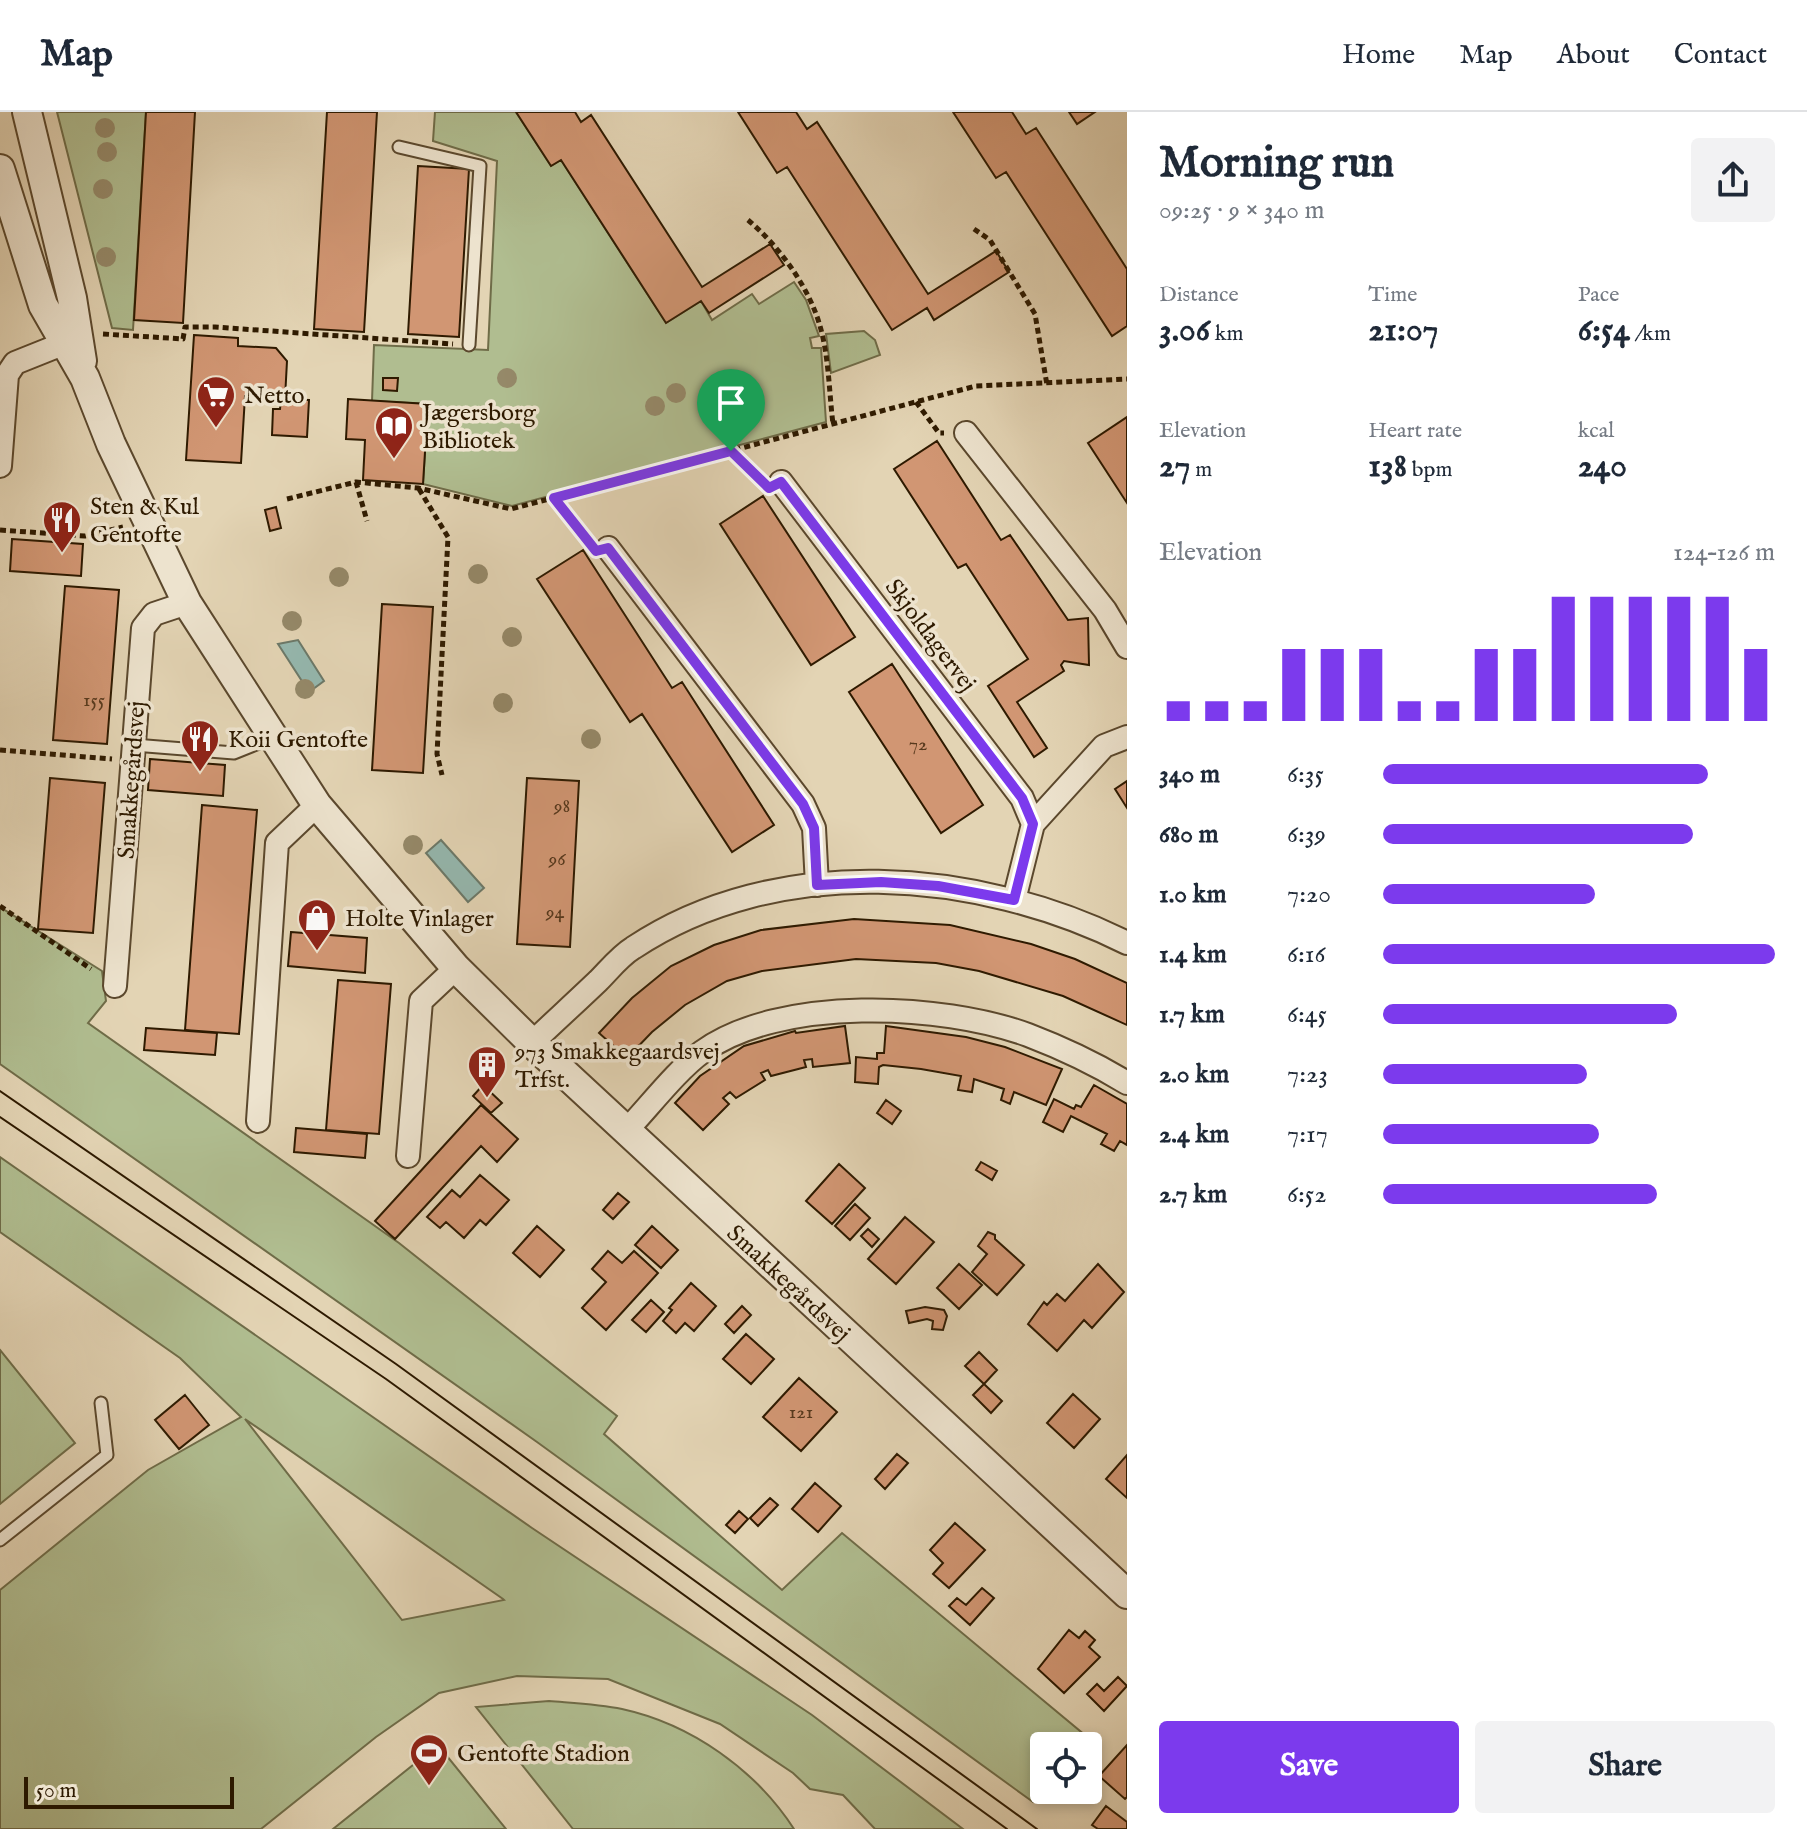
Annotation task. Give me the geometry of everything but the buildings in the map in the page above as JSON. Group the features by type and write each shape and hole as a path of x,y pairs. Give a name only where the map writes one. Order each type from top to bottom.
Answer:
{"street":[{"name":"Smakkegårdsvej","path":"27,112 72,338 111,444 187,603 317,805 456,968 532,1043 1127,1594"},
{"name":"Smakkegårdsvej","path":"0,169 43,305 72,338"},
{"path":"0,466 7,375 15,363 72,338"},
{"path":"966,433 1105,610 1127,647"},
{"name":"Skjoldagervej","path":"781,482 1022,798 1033,824"},
{"path":"608,548 803,804 814,828 817,885"},
{"name":"Smakkegårdsvej","path":"115,986 143,628 154,614 187,603"},
{"path":"1014,900 1033,824 1104,746 1127,737"},
{"path":"258,1121 277,843 317,805"},
{"path":"532,1043 631,949 688,917 752,896 817,885 881,882 938,886 1014,900 1090,924 1127,943"},
{"path":"408,1156 421,1001 456,968"},
{"path":"625,1132 701,1053 740,1031 797,1015 871,1009 946,1016 1025,1034 1127,1083"}],"lane":[{"path":"399,147 480,166 469,345"},
{"path":"133,753 234,753 274,737"},
{"path":"0,1540 107,1455 101,1403"}],"path":[{"path":"748,220 768,237 812,302 821,329 833,424"},
{"path":"974,229 990,240 1035,314 1047,385"},
{"path":"72,338 183,339 185,327 215,327 388,336 469,345"},
{"path":"287,499 356,482 418,488 511,509 976,386 1126,381"},
{"path":"916,402 939,433 966,433"},
{"path":"731,451 769,488 781,482"},
{"path":"356,482 367,521"},
{"path":"418,488 448,537 437,754 442,775"},
{"path":"554,498 596,551 608,548"},
{"path":"0,530 85,536 147,521"},
{"path":"0,750 133,753"},
{"path":"0,906 115,986"}],"green space":[{"path":"57,112 146,112 133,330 112,328"},
{"path":"435,112 516,112 551,166 561,160 666,323 701,301 712,320 752,294 759,304 794,282 806,300 819,336 810,338 812,348 821,348 826,422 512,506 423,484 428,404 372,401 374,345 488,350 497,161 433,141"},
{"path":"864,331 875,340 880,355 831,373 826,334"},
{"path":"0,907 102,971 106,1001 88,1023 399,1243 617,1416 604,1434 782,1590 842,1533 1081,1732 1030,1732 1030,1800 537,1442 0,1064"},
{"path":"0,1157 532,1528 812,1715 963,1829 875,1829 843,1795 810,1789 793,1773 720,1724 608,1679 517,1676 439,1693 376,1737 261,1829 0,1829 0,1590 148,1470 241,1417 180,1358 0,1232","holes":["245,1419 504,1600 402,1620"]},
{"path":"0,1350 75,1443 0,1504"},
{"path":"549,1701 622,1709 648,1716 697,1738 720,1752 761,1787 794,1829 573,1829 476,1707"},
{"name":"Gentofte Stadion","path":"438,1745 506,1829 333,1829"}],"water":[{"path":"298,640 324,681 309,692 278,644"},
{"path":"441,840 484,888 468,902 426,853"}],"tram line":[{"path":"0,1091 396,1364 1037,1829"},
{"path":"0,1117 386,1379 1007,1829"}],"place":[{"name":"Netto","path":"216,429"},
{"name":"Jægersborg Bibliotek","path":"394,460"},
{"name":"Sten & Kul Gentofte","path":"62,554"},
{"name":"Koii Gentofte","path":"200,773"},
{"name":"Holte Vinlager","path":"317,952"},
{"name":"973 Smakkegaardsvej Trfst.","path":"487,1099"},
{"name":"Gentofte Stadion","path":"429,1787"}],"route":[{"path":"731,451 769,488 781,482 1022,798 1033,824 1014,900 938,886 881,882 817,885 814,828 803,804 608,548 596,551 554,498 731,451"}]}
